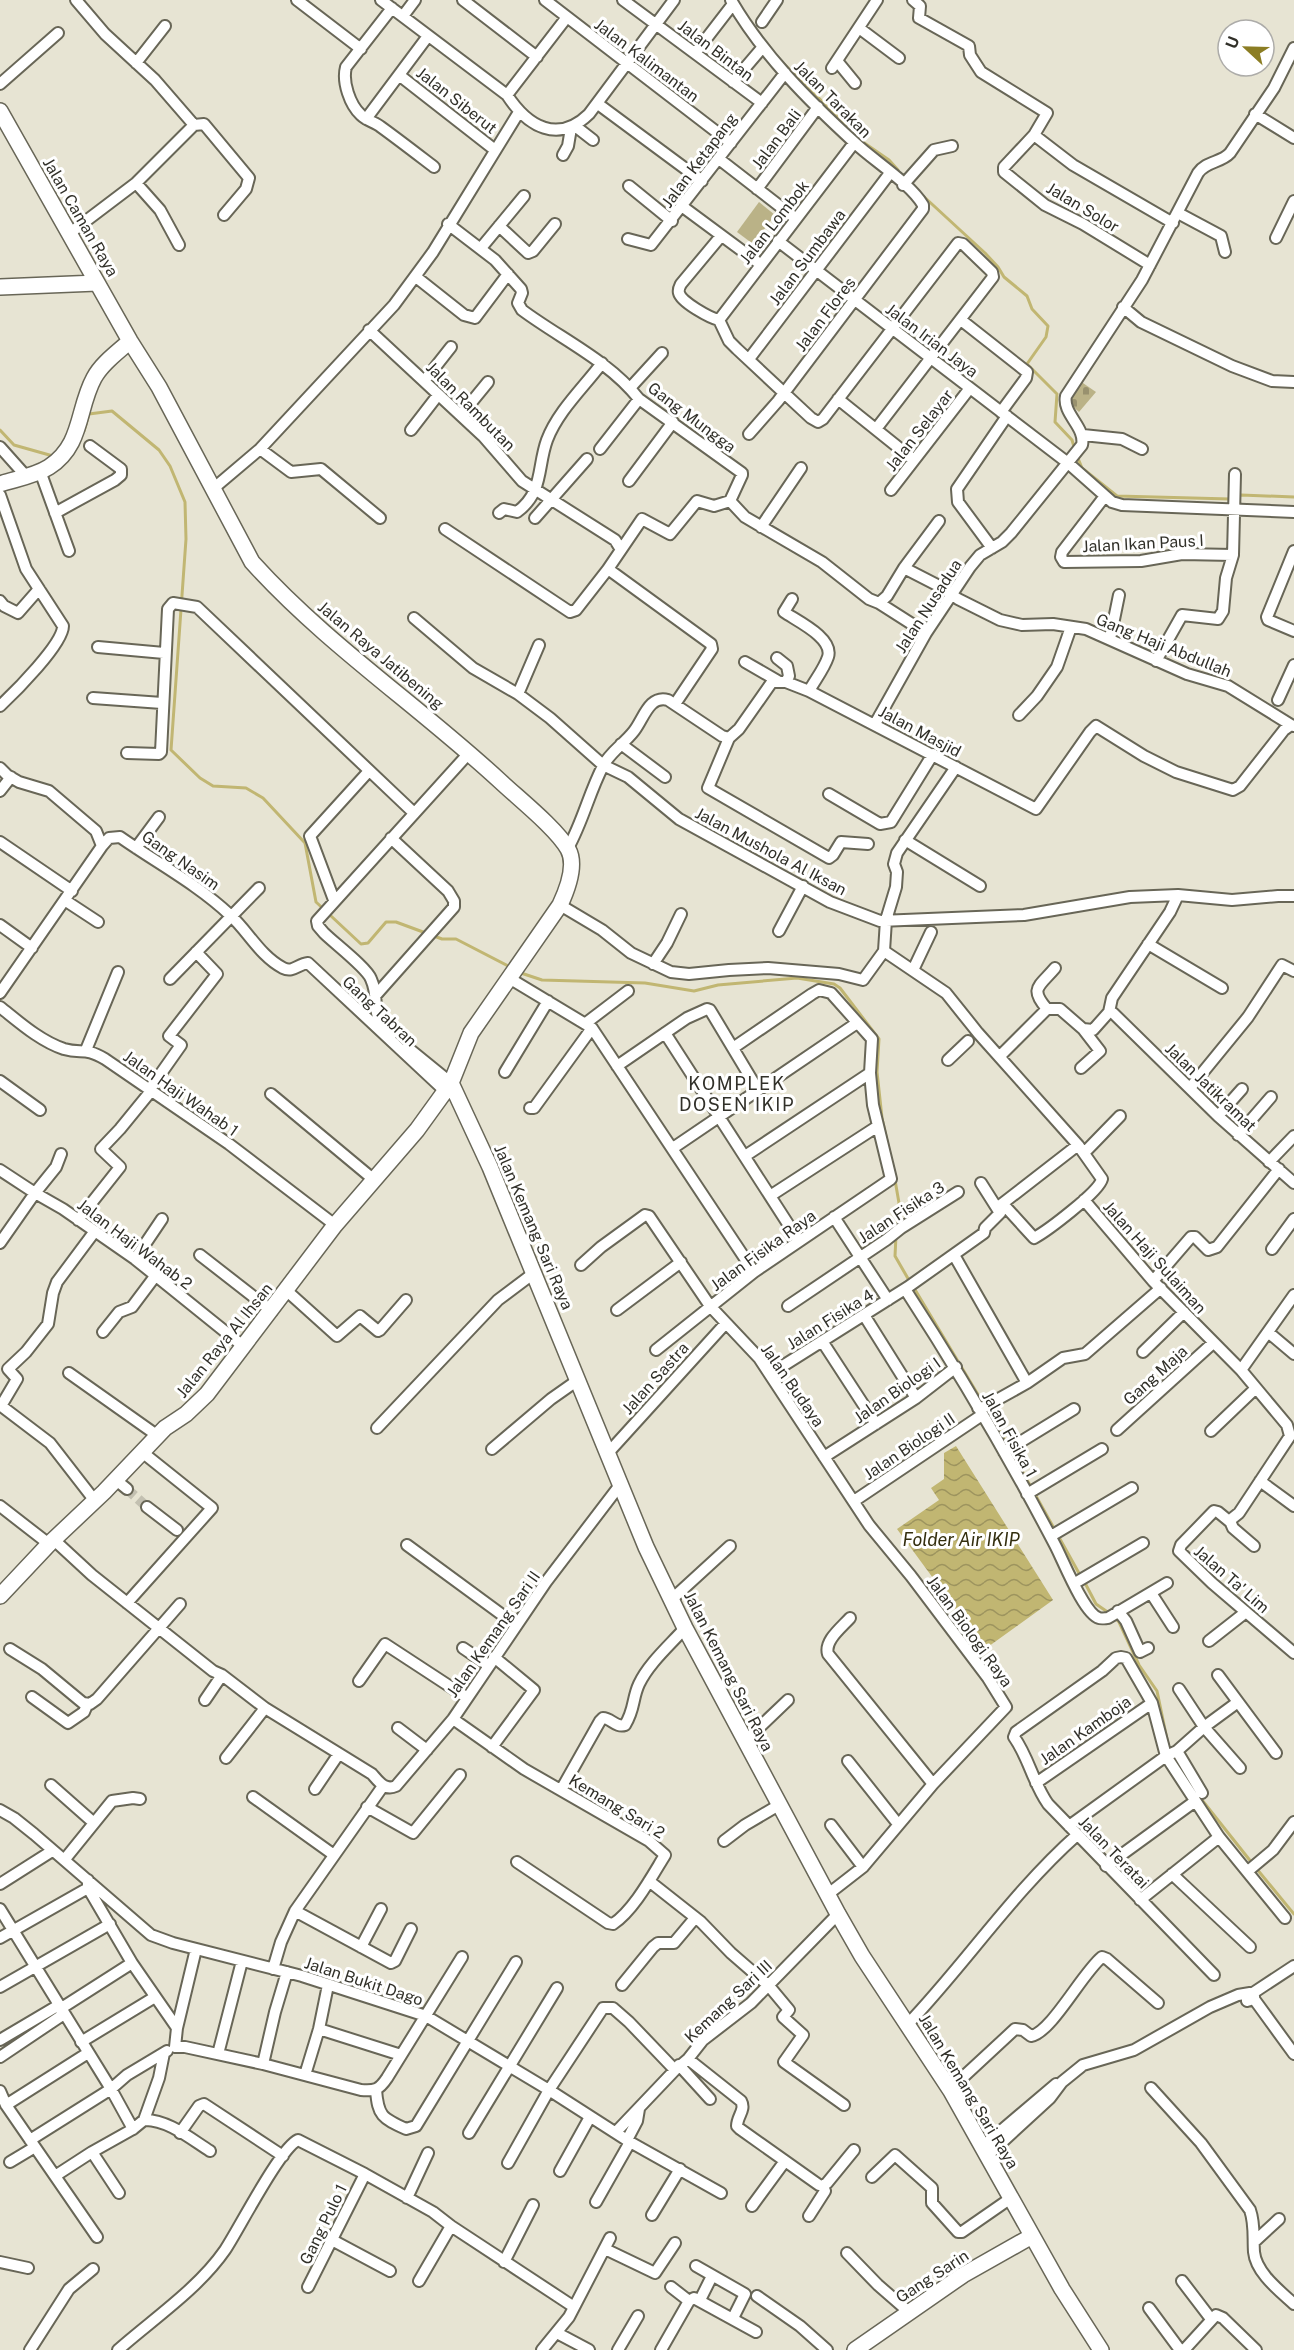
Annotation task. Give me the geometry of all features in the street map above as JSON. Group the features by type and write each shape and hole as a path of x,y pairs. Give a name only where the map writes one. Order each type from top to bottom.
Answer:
{"main road":[{"name":"Jalan Caman Raya","path":"0,111 130,341"},
{"path":"0,287 97,283"},
{"path":"0,484 38,471 70,447 81,422 93,380 100,368 130,341"},
{"name":"Jalan Raya Jatibening","path":"130,341 165,397 243,548 268,579 319,628 469,753 534,812 568,848"},
{"path":"448,1087 471,1033 560,905 567,891 571,870 568,848"},
{"name":"Jalan Raya Al Ihsan","path":"0,1596 94,1501 121,1485 142,1452 158,1436 202,1400 272,1311 335,1225 417,1130 448,1087"},
{"name":"Jalan Kemang Sari Raya","path":"448,1087 490,1167 632,1514 685,1628 827,1895 862,1956 951,2091 1080,2320 1101,2350"},
{"name":"Gang Sarin","path":"855,2350 963,2275 1032,2236"}],"street":[{"path":"76,0 105,34 155,80 194,125"},
{"path":"297,0 361,49"},
{"path":"381,0 507,95 519,112 548,129 573,127 592,140"},
{"path":"403,16 416,0"},
{"path":"463,0 537,57"},
{"name":"Jalan Kalimantan","path":"545,0 731,143"},
{"name":"Jalan Bintan","path":"623,0 762,103"},
{"path":"562,155 568,146 573,127 598,104 674,0"},
{"path":"762,22 777,0"},
{"path":"855,82 835,65 877,0"},
{"name":"Jalan Solor","path":"913,0 920,7 919,18 969,46 970,55 981,72 1047,113 1034,135 1004,167 1004,172 1045,205 1083,224 1150,265"},
{"path":"696,52 732,2"},
{"name":"Jalan Tarakan","path":"732,2 762,48 785,73 854,143 922,202 923,209"},
{"path":"392,8 346,67 344,73 354,105 366,119 379,125 434,167"},
{"path":"507,95 567,17"},
{"path":"136,63 165,26"},
{"path":"859,28 899,58"},
{"path":"0,84 58,33"},
{"path":"366,119 428,36"},
{"path":"733,82 762,48"},
{"path":"1074,456 1082,445 1083,435 1066,405 1066,396 1150,265 1202,168 1226,157 1284,71 1294,48"},
{"name":"Jalan Ketapang","path":"628,239 651,245 683,207 785,73"},
{"name":"Jalan Siberut","path":"399,75 495,150"},
{"path":"598,104 702,182"},
{"name":"Jalan Bali","path":"757,189 818,107"},
{"path":"214,488 260,448 416,277 519,112"},
{"path":"1256,114 1294,138"},
{"path":"70,233 136,183 194,125 204,124 249,178 246,189 224,215"},
{"path":"1034,135 1073,165 1176,218 1221,236 1225,252"},
{"name":"Jalan Lombok","path":"719,320 854,143"},
{"path":"903,185 934,150 952,146"},
{"path":"719,159 795,218"},
{"name":"Jalan Sumbawa","path":"748,359 890,173"},
{"path":"136,183 160,210 179,245"},
{"path":"629,186 672,221"},
{"path":"481,248 524,196"},
{"path":"1276,238 1294,201"},
{"path":"683,207 760,264"},
{"name":"Jalan Flores","path":"749,435 784,393 923,209"},
{"name":"Gang Mungga","path":"448,224 481,248 522,290 518,300 522,310 602,363 639,399 742,473 730,501"},
{"path":"499,226 528,252 533,250 555,224"},
{"path":"721,236 683,280 679,291 681,297 711,318 719,320 729,341 818,422 823,419 893,330 958,243 963,244 992,272 993,277 962,320 876,429"},
{"name":"Jalan Irian Jaya","path":"778,242 1006,415 1074,456 1106,496"},
{"path":"416,277 464,315 475,318 508,274"},
{"path":"1123,307 1141,322 1232,366 1272,381 1294,382"},
{"path":"962,320 1025,369 1026,378 999,429 957,489 958,502 992,548"},
{"name":"Jalan Rambutan","path":"369,330 483,436 522,481 615,540 620,548"},
{"path":"425,380 451,346"},
{"path":"630,388 662,353"},
{"path":"499,513 504,509 517,512 536,491 547,440 567,406 602,363"},
{"path":"461,415 488,382"},
{"name":"Jalan Selayar","path":"891,490 970,388"},
{"path":"411,430 438,395"},
{"path":"600,448 639,399"},
{"path":"838,399 914,460"},
{"path":"629,481 673,422"},
{"path":"1083,435 1122,440 1142,449"},
{"path":"0,447 38,471 69,551"},
{"path":"55,513 121,475 121,469 90,447"},
{"path":"260,448 291,472 321,469 380,518"},
{"name":"Jalan Nusadua","path":"875,724 926,633 970,567 980,555 1011,533 1074,456"},
{"path":"535,518 587,459"},
{"path":"761,527 801,468"},
{"path":"1156,660 1182,615 1220,617 1223,611 1226,578 1233,555 1235,474"},
{"path":"0,495 26,569 63,626 63,633 19,688 0,706"},
{"path":"1106,496 1112,502 1122,505 1236,502 1294,512"},
{"name":"Jalan Ikan Paus I","path":"1106,496 1062,552 1061,557 1064,562 1141,561 1182,554 1233,555"},
{"path":"445,529 570,612 576,610 608,569 620,548 642,519 670,534 697,501 714,506 730,501 745,517 822,562 869,599 926,633"},
{"path":"879,603 887,596 904,568 939,521"},
{"path":"1294,551 1267,617 1268,620 1294,631"},
{"name":"Gang Haji Abdullah","path":"904,568 1000,620 1022,625 1053,624 1086,629 1187,674 1228,686 1292,725"},
{"path":"608,569 711,644 712,649 675,704"},
{"path":"0,601 4,606 18,613 39,589"},
{"path":"1110,639 1119,595"},
{"path":"792,599 784,612 821,636 828,649 829,656 809,691"},
{"path":"127,753 159,754 161,752 164,653 168,609 173,603 186,604 197,607 414,813"},
{"name":"Jalan Mushola Al Iksan","path":"414,618 473,668 518,694 550,718 603,765 628,777 679,819 830,902 880,921 1024,915 1130,897 1178,895 1232,900 1294,896"},
{"path":"1019,715 1037,696 1057,667 1071,627"},
{"path":"518,694 539,645"},
{"path":"98,647 164,653"},
{"path":"777,658 787,666 789,676 782,681 772,682 739,729 729,738 708,788 829,858 841,842 868,844"},
{"name":"Jalan Masjid","path":"745,662 875,724 1036,809 1094,727 1099,726 1144,756 1176,772 1235,790 1276,738 1292,725"},
{"path":"1278,700 1294,665"},
{"path":"93,698 162,703"},
{"path":"568,848 583,819 603,765 612,752 634,731 654,700 660,698 675,704 722,736 729,738"},
{"path":"621,744 665,777"},
{"path":"448,1087 384,1027 378,1019 374,1005 375,996 371,978 318,926 318,921 327,908 469,753"},
{"path":"829,794 879,824 885,825 891,822 933,754"},
{"path":"560,905 602,930 631,953 671,972 689,974 768,968 839,974 863,980 884,951 886,920 896,888 895,858 956,766"},
{"path":"0,768 11,777 49,791 96,831 102,846 0,993"},
{"path":"327,908 310,836 369,771"},
{"path":"0,791 11,777"},
{"path":"136,848 159,817"},
{"name":"Gang Nasim","path":"102,846 109,838 120,837 186,879 231,916 270,959 284,969 292,970"},
{"path":"375,996 454,907 454,901 448,891 391,838"},
{"path":"905,840 980,886"},
{"path":"0,842 69,896 98,922"},
{"path":"779,931 803,886"},
{"path":"170,979 259,888"},
{"path":"1083,1029 1093,1030 1109,1012 1112,998 1170,912 1178,895"},
{"path":"653,964 667,943 681,914"},
{"path":"0,925 32,948"},
{"path":"913,970 931,932"},
{"path":"1148,944 1222,988"},
{"name":"Jalan Haji Sulaiman","path":"884,951 946,993 978,1033 1081,1149 1102,1179 1101,1184 1084,1200 1157,1284 1241,1370 1287,1425 1292,1438 1260,1480 1239,1513 1230,1521"},
{"path":"78,1220 120,1167 101,1149 120,1130 181,1045 169,1036 217,974 196,952"},
{"name":"Gang Tabran","path":"292,970 303,963 308,963 448,1087"},
{"path":"1191,1088 1248,1017 1282,964 1294,970"},
{"path":"1047,1009 1036,993 1054,968"},
{"path":"86,1050 118,972"},
{"path":"512,973 548,1001 589,1025 754,1272"},
{"path":"733,1048 819,990 831,993 872,1039 870,1073 873,1105 878,1126 770,1196"},
{"path":"530,1108 534,1108 589,1025 628,991"},
{"path":"505,1072 548,1001"},
{"name":"Jalan Haji Wahab 1","path":"0,1007 50,1042 63,1048 92,1051 105,1059 229,1144 335,1225"},
{"path":"617,1066 687,1018 706,1009 710,1010 758,1090"},
{"path":"1000,1056 1047,1009 1060,1009 1083,1029 1100,1050 1081,1068"},
{"name":"Jalan Jatikramat","path":"1109,1012 1113,1013 1238,1135 1294,1183"},
{"path":"673,1148 857,1023"},
{"path":"665,1033 799,1241"},
{"path":"948,1060 968,1041"},
{"path":"744,1156 870,1073"},
{"path":"0,1082 40,1110"},
{"path":"1218,1116 1242,1089"},
{"path":"271,1094 373,1179"},
{"path":"1238,1135 1271,1097"},
{"path":"1001,1206 1081,1149 1120,1116"},
{"name":"Jalan Fisika Raya","path":"656,1350 754,1272 891,1179 878,1126"},
{"path":"1269,1162 1294,1136"},
{"path":"0,1243 56,1167 61,1154"},
{"name":"Jalan Haji Wahab 2","path":"0,1170 135,1258 243,1346"},
{"path":"1257,1207 1280,1173 1294,1192"},
{"name":"Jalan Biologi II","path":"854,1502 984,1409 1063,1358 1085,1354 1157,1284 1191,1237 1195,1237 1208,1250 1217,1247 1280,1173"},
{"path":"981,1183 1034,1238 1084,1200"},
{"name":"Jalan Fisika 3","path":"788,1306 901,1228 958,1192"},
{"name":"Jalan Fisika 4","path":"770,1374 888,1300 954,1255 984,1233 985,1228 1000,1213 1001,1206"},
{"name":"Jalan Budaya","path":"581,1265 601,1247 645,1215 653,1220 710,1306 759,1358 824,1457"},
{"path":"834,1217 888,1300"},
{"path":"135,1258 162,1219"},
{"path":"1272,1249 1294,1219"},
{"path":"94,1501 50,1443 0,1406 17,1379 8,1369 32,1345 48,1324 57,1282 95,1231"},
{"path":"200,1255 272,1311"},
{"path":"954,1255 1027,1383"},
{"path":"617,1311 681,1262"},
{"path":"377,1428 498,1300 534,1273"},
{"path":"103,1332 119,1312 132,1307 156,1275"},
{"name":"Jalan Fisika 1","path":"909,1286 956,1367 1008,1449 1056,1534 1080,1581 1082,1598 1087,1608 1098,1618 1114,1614"},
{"path":"287,1291 337,1336 360,1316 378,1331 380,1330 406,1300"},
{"path":"1241,1370 1294,1295"},
{"path":"1143,1352 1184,1312"},
{"path":"864,1315 915,1398"},
{"name":"Jalan Sastra","path":"608,1453 726,1323"},
{"path":"1268,1332 1294,1354"},
{"name":"Gang Maja","path":"1117,1430 1213,1343"},
{"path":"817,1344 876,1424"},
{"name":"Jalan Biologi I","path":"824,1457 915,1398 956,1367"},
{"path":"69,1373 158,1436"},
{"path":"492,1449 551,1399 578,1380"},
{"path":"1211,1431 1256,1388"},
{"path":"1008,1449 1074,1409"},
{"path":"1032,1492 1102,1449"},
{"path":"127,1603 212,1508 142,1452"},
{"name":"Jalan Biologi Raya","path":"824,1457 869,1525 911,1576 988,1678 1006,1707 933,1784"},
{"path":"1260,1480 1294,1506"},
{"name":"Jalan Kemang Sari II","path":"383,1786 392,1788 396,1786 453,1719 516,1625 620,1485"},
{"path":"1056,1534 1132,1488"},
{"path":"0,1506 51,1542 213,1671 222,1675 265,1708 372,1774 383,1786 295,1911 281,1942 273,1969"},
{"path":"147,1507 177,1530"},
{"name":"Jalan Ta' Lim","path":"1230,1521 1214,1511 1179,1550 1188,1561 1294,1653"},
{"path":"1230,1521 1233,1528 1254,1546"},
{"path":"1080,1581 1143,1543"},
{"path":"407,1545 516,1625"},
{"path":"671,1600 730,1546"},
{"path":"1114,1614 1167,1583"},
{"path":"1151,1593 1173,1627"},
{"path":"32,1697 68,1723 97,1699 180,1604"},
{"path":"1209,1641 1246,1612"},
{"path":"1114,1614 1126,1621 1140,1652 1148,1648"},
{"path":"827,1895 863,1867 933,1784 828,1654 826,1647 829,1642 850,1618"},
{"path":"561,1790 600,1721 608,1718 619,1725 625,1725 633,1713 636,1692 644,1675 685,1628"},
{"path":"359,1680 382,1645 386,1644 466,1697"},
{"path":"463,1648 491,1661 534,1690 492,1746"},
{"path":"10,1649 42,1669 87,1705"},
{"name":"Jalan Teratai","path":"1152,1703 1126,1658 1116,1658 1014,1735 1029,1761 1036,1783 1048,1804 1214,1975"},
{"path":"205,1700 222,1675"},
{"path":"1218,1675 1276,1753"},
{"path":"1179,1689 1204,1727 1240,1768"},
{"path":"745,1741 788,1700"},
{"path":"1069,1826 1172,1754 1238,1702"},
{"path":"1152,1703 1172,1754 1219,1837 1252,1867 1285,1918"},
{"name":"Jalan Kamboja","path":"1036,1783 1152,1703"},
{"path":"226,1758 265,1708"},
{"name":"Kemang Sari 2","path":"453,1719 524,1769 649,1841 665,1853 649,1881"},
{"path":"398,1728 427,1750"},
{"path":"315,1790 338,1755"},
{"path":"848,1761 898,1824"},
{"path":"367,1807 413,1833 460,1775"},
{"path":"51,1785 94,1823"},
{"path":"253,1797 334,1855"},
{"path":"1106,1866 1198,1797"},
{"path":"65,1859 112,1801 140,1799"},
{"path":"724,1841 745,1825 779,1805"},
{"name":"Jalan Bukit Dago","path":"0,1810 14,1818 52,1851 65,1859 88,1884 152,1935 173,1943 328,1984 426,2016 469,2040 629,2141 721,2193"},
{"path":"1252,1867 1273,1850 1294,1822"},
{"path":"831,1825 863,1867"},
{"path":"908,2024 946,1983 1016,1896 1077,1835"},
{"path":"1140,1900 1219,1837"},
{"path":"0,1884 52,1851"},
{"path":"518,1863 608,1923 613,1924 622,1917 649,1881 695,1918 769,1986 789,2010 783,2017 802,2035 784,2062 844,2105"},
{"path":"1172,1874 1250,1947"},
{"path":"0,1938 88,1884 132,1963 177,2028"},
{"path":"0,1909 111,2089 133,2129"},
{"path":"361,1947 381,1909"},
{"path":"295,1911 393,1962 411,1929"},
{"name":"Kemang Sari III","path":"616,2132 716,2029 745,2008 769,1986 838,1914"},
{"path":"622,1985 653,1947 658,1943 674,1943 695,1918"},
{"path":"0,1987 110,1924"},
{"path":"175,2047 177,2028 196,1949"},
{"path":"462,1957 387,2078 376,2090 377,2107 382,2116 406,2129 416,2126 516,1962"},
{"path":"951,2091 1015,2029 1023,2030 1031,2036 1040,2032 1102,1957 1158,2003"},
{"path":"218,2054 242,1961"},
{"path":"0,2057 61,2009 132,1963"},
{"path":"1252,1998 1294,1966"},
{"path":"263,2064 274,2012 287,1972"},
{"path":"985,2150 1050,2098 1062,2082 1083,2065 1134,2050 1223,2001 1252,1998 1294,1975"},
{"path":"305,2075 319,2029 328,1984"},
{"path":"469,2133 557,1988"},
{"path":"81,2042 155,1997"},
{"path":"1252,1998 1294,2054"},
{"path":"508,2163 549,2090 603,2008 613,2008 680,2065 710,2099"},
{"path":"0,2040 61,2009"},
{"path":"319,2029 401,2055"},
{"path":"10,2162 127,2075 175,2047 263,2064 361,2090 376,2090"},
{"path":"6,2105 88,2053"},
{"path":"55,2176 144,2120 159,2078 164,2053"},
{"path":"680,2065 741,2101 743,2110 737,2126 785,2162 823,2186 825,2191 809,2216"},
{"path":"1151,2088 1201,2143 1250,2210 1254,2222 1254,2255 1274,2285 1294,2304"},
{"path":"0,2091 6,2105 97,2237"},
{"path":"180,2133 200,2106 204,2104 283,2156"},
{"name":"Kemang Sari III","path":"596,2202 629,2141 639,2109"},
{"path":"560,2171 591,2117"},
{"path":"144,2120 154,2120 210,2151"},
{"path":"118,2350 155,2320 215,2263 283,2156 298,2140 433,2212 574,2307"},
{"path":"823,2186 854,2150"},
{"path":"92,2152 119,2193"},
{"path":"407,2198 428,2153"},
{"path":"872,2177 895,2155 932,2188 932,2203 958,2232 962,2232 1011,2198"},
{"path":"752,2206 785,2162"},
{"path":"652,2215 680,2169"},
{"name":"Gang Pulo 1","path":"308,2288 365,2174"},
{"path":"504,2262 533,2205"},
{"path":"1254,2242 1279,2219"},
{"path":"419,2282 451,2226"},
{"path":"542,2350 557,2333 574,2307 609,2238"},
{"path":"332,2240 390,2271"},
{"path":"605,2249 655,2273 675,2242"},
{"path":"847,2253 878,2285 909,2312"},
{"path":"0,2262 28,2268"},
{"path":"696,2266 745,2294 733,2318"},
{"path":"34,2349 69,2289 93,2269"},
{"path":"661,2350 712,2276"},
{"path":"1182,2280 1211,2319"},
{"path":"671,2287 756,2332"},
{"path":"757,2296 793,2321 827,2350"},
{"path":"1149,2308 1182,2350 1211,2319 1220,2315 1256,2350"},
{"path":"618,2350 638,2316"},
{"path":"557,2333 589,2350"}],"green space":[{"path":"759,202 775,215 753,244 737,232"},
{"path":"1080,381 1096,392 1079,412 1069,403 1069,398"}],"water":[{"name":"Folder Air IKIP","path":"956,1446 1053,1600 985,1649 897,1529 939,1500 931,1488 944,1479 944,1453"}],"waterway":[{"path":"783,63 850,132"},
{"path":"857,138 889,160 898,170"},
{"path":"921,194 985,253 1004,277 1027,296 1032,309 1048,326 1046,337 1027,364 1057,394 1055,422 1072,440 1075,450"},
{"path":"84,431 89,414 112,411 159,450 170,466 185,502 186,539 171,750 200,778 213,786 246,788 263,798 305,843 316,902 361,944 368,943 386,922 396,922 442,939 456,939 510,967"},
{"path":"0,430 14,445 53,456"},
{"path":"1077,456 1082,468 1117,496 1230,499 1241,495 1294,497"},
{"path":"518,972 542,980 645,983 694,991 718,985 797,978 834,984 840,988 879,1039 877,1072 882,1118 891,1159"},
{"path":"895,1180 899,1203 897,1227"},
{"path":"896,1236 895,1256 910,1282"},
{"path":"914,1288 983,1403"},
{"path":"987,1408 1080,1575"},
{"path":"1084,1581 1096,1604 1109,1613"},
{"path":"1114,1617 1119,1622 1139,1665 1157,1691 1168,1744"},
{"path":"1198,1795 1252,1863"},
{"path":"1256,1868 1294,1914"}],"tunnel":[{"path":"127,1489 147,1507"}],"district":[{"name":"KOMPLEK DOSEN IKIP","path":"737,1094"}]}
